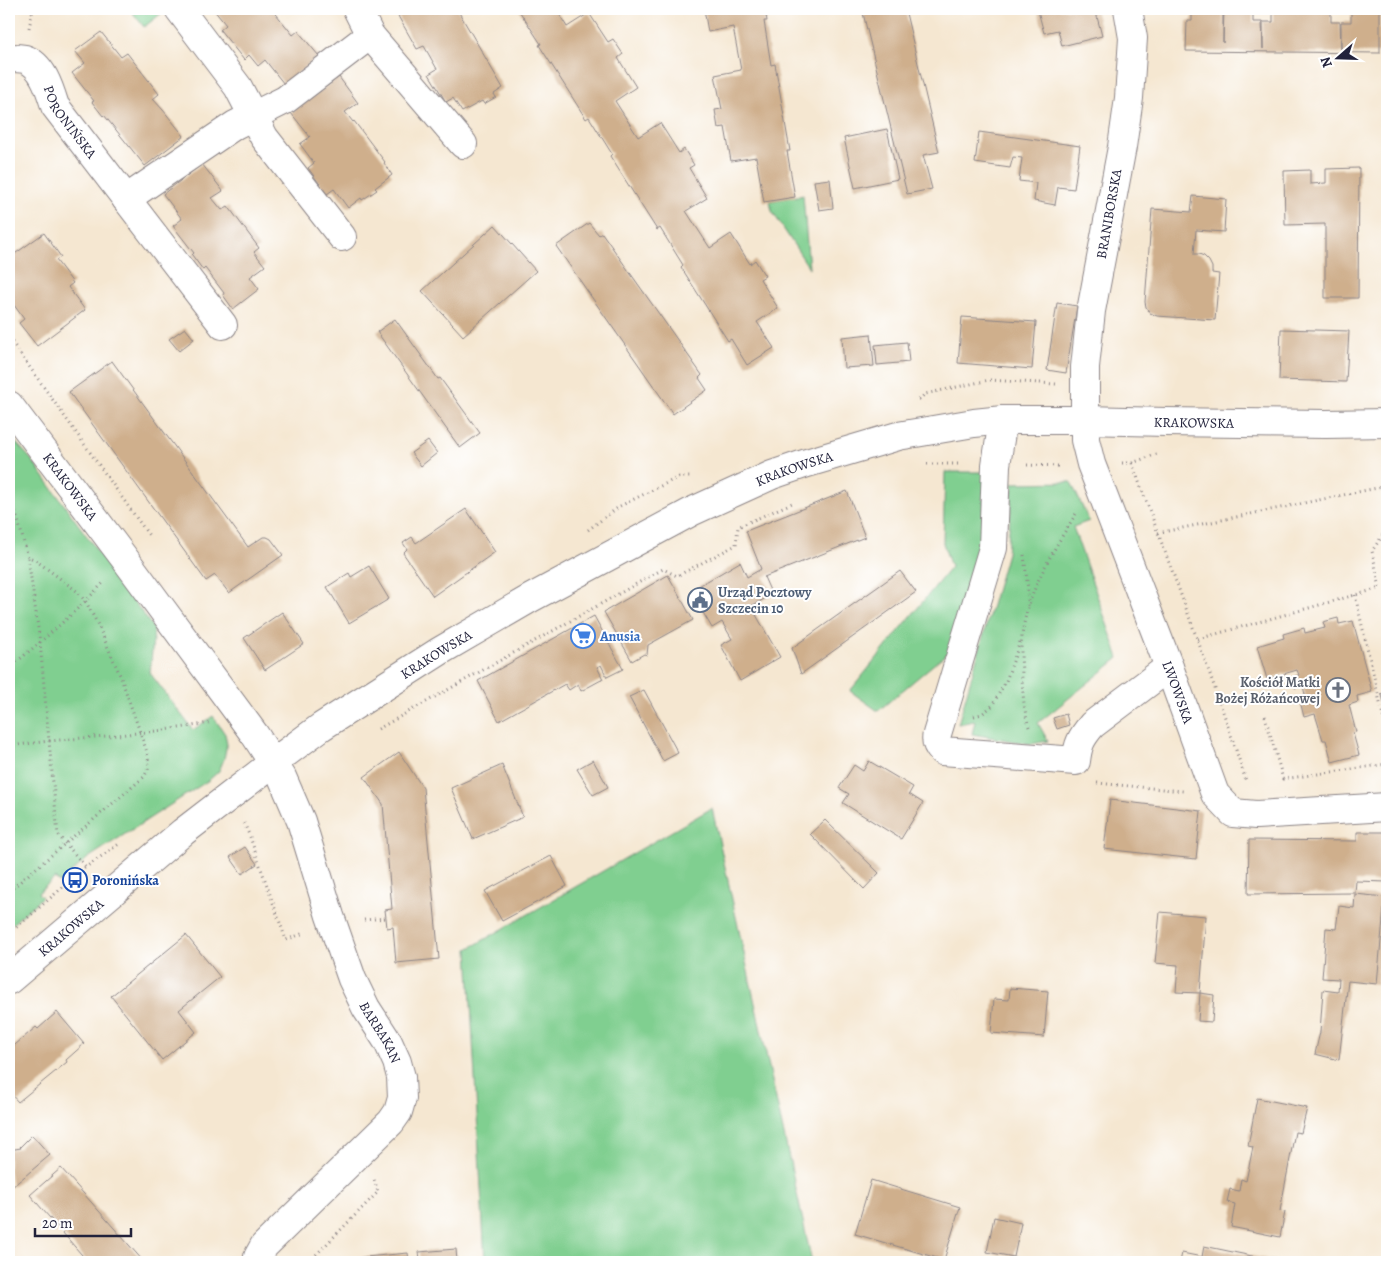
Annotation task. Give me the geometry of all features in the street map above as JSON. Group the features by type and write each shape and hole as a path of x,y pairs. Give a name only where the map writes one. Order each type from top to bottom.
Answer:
{"street":[{"path":"179,9 238,87 264,137 342,237"},
{"path":"357,9 370,35 463,144"},
{"name":"BRANIBORSKA","path":"1085,420 1085,367 1092,311 1129,98 1133,38 1128,9"},
{"path":"126,199 235,124 285,100 370,35"},
{"name":"PORONIŃSKA","path":"9,58 22,58 31,62 38,69 49,84 55,106 223,325"},
{"name":"KRAKOWSKA","path":"9,405 274,762"},
{"path":"1003,420 996,465 993,548 936,734 935,741 937,747 942,751 1076,761 1078,745 1082,736 1092,725 1169,667"},
{"name":"KRAKOWSKA","path":"9,980 183,832 322,727 440,651 548,589 693,511 772,475 816,460 918,432 1003,420 1387,423"},
{"name":"LWOWSKA","path":"1085,420 1085,440 1091,464 1169,667 1215,794 1233,813 1256,815 1387,807"},
{"name":"BARBAKAN","path":"257,1262 264,1246 391,1122 398,1112 402,1098 401,1077 397,1062 388,1042 359,995 352,979 301,821 274,762"}],"path":[{"path":"9,338 152,540"},
{"path":"919,465 1075,466 1132,463 1157,454"},
{"path":"1132,463 1198,639 1229,728 1256,815"},
{"path":"1158,533 1387,486"},
{"path":"9,488 28,557 40,642 58,835 86,867"},
{"path":"373,732 663,569 677,576 736,545 738,527 798,500"},
{"path":"968,716 982,714 992,706 1006,680 1016,653 1033,593 1040,576 1060,539 1082,506"},
{"path":"1198,639 1380,588 1372,551 1387,529"},
{"path":"9,891 144,777 149,763 147,752 120,675 86,602 78,592 34,559 28,557"},
{"path":"9,668 86,602 125,559"},
{"path":"1355,595 1387,733"},
{"path":"1023,631 1021,650 1024,711 1029,728 1046,759"},
{"path":"1265,716 1283,779 1387,764"},
{"path":"9,746 186,728 212,722"},
{"path":"1096,783 1215,794"},
{"path":"243,821 286,940 355,916 366,920 386,918"},
{"path":"9,934 86,867 120,843"},
{"path":"309,1262 378,1192 365,1148"}],"green space":[{"path":"130,9 167,9 144,27"},
{"path":"803,195 809,268 772,211 770,201"},
{"path":"9,435 31,459 154,629 150,673 193,730 213,716 225,734 227,743 224,759 219,771 209,780 88,858 59,883 55,878 38,893 42,897 9,927"},
{"path":"945,472 985,472 983,549 952,649 878,711 850,691 951,567 943,543"},
{"path":"1071,482 1089,521 1073,527 1119,658 1038,723 1048,741 1031,744 972,734 975,721 958,724 1007,553 1013,483"},
{"path":"712,808 812,1262 485,1262 468,949"}],"building":[{"path":"213,9 272,9 293,35 298,31 319,56 284,84 265,60 258,66 249,55 244,60 220,30 226,25"},
{"path":"402,9 457,9 503,88 494,94 496,97 484,104 482,101 462,112 453,98 446,102 429,74 437,69 424,46 417,49 398,16 404,12"},
{"path":"518,9 556,9 567,27 589,13 608,42 613,39 623,54 618,58 636,87 615,101 638,137 660,123 679,153 684,149 694,165 689,168 707,198 686,211 710,248 731,234 750,264 755,260 765,276 760,279 778,308 757,322 774,348 747,365 731,339 728,341 681,267 683,265 660,228 657,230 610,156 612,154 589,117 586,119"},
{"path":"704,9 765,9 767,21 764,21 771,65 775,64 790,151 787,151 795,197 764,202 756,157 731,161 725,127 718,128 715,110 722,109 715,75 741,70 733,27 708,32"},
{"path":"862,9 905,9 939,152 923,155 932,189 907,194"},
{"path":"1046,9 1095,9 1102,36 1062,46 1058,30 1044,33 1038,11"},
{"path":"1192,9 1223,9 1223,43 1224,9 1253,9 1253,22 1262,22 1263,49 1263,22 1273,22 1273,9 1331,9 1331,22 1340,22 1341,49 1341,22 1351,22 1351,9 1380,9 1380,53 1186,51 1187,21 1192,21"},
{"path":"101,32 121,57 127,53 159,94 153,99 184,136 145,166 92,102 94,101 72,73 85,63 75,51"},
{"path":"339,77 358,103 345,112 385,162 392,175 375,188 377,190 362,200 361,198 348,208 334,189 327,194 308,168 314,163 300,144 310,137 291,113"},
{"path":"887,129 898,179 855,188 844,138"},
{"path":"979,132 1080,146 1074,189 1058,187 1055,205 1034,201 1036,183 1019,181 1022,158 1013,157 1010,168 975,163"},
{"path":"202,164 223,191 212,198 222,210 228,206 259,248 254,252 265,266 250,277 259,289 233,309 223,295 224,293 205,268 203,270 192,255 194,253 173,226 182,219 163,194"},
{"path":"1359,168 1358,298 1325,298 1325,224 1285,225 1284,171 1310,170 1310,184 1326,183 1326,169"},
{"path":"830,179 833,208 819,210 814,181"},
{"path":"1193,196 1226,199 1224,232 1196,230 1194,254 1204,256 1212,267 1212,273 1219,274 1215,320 1157,316 1150,313 1145,302 1152,209 1191,212"},
{"path":"589,223 599,235 602,233 702,375 699,378 707,390 673,414 556,246"},
{"path":"495,225 536,271 463,336 422,291"},
{"path":"44,233 61,257 56,260 73,283 68,287 85,310 37,346 19,323 24,319 9,298 9,295 12,293 9,287 9,258"},
{"path":"1057,303 1077,306 1066,373 1047,370"},
{"path":"962,317 1036,322 1032,369 958,363"},
{"path":"395,319 480,433 460,448 377,332"},
{"path":"185,328 194,339 179,351 169,339"},
{"path":"1281,329 1349,331 1346,382 1279,380"},
{"path":"871,334 874,366 844,368 842,337"},
{"path":"907,342 909,362 877,365 875,345"},
{"path":"112,361 248,547 263,537 267,537 271,539 283,555 229,593 215,575 206,581 69,392"},
{"path":"428,441 437,453 421,466 411,453"},
{"path":"847,491 865,537 764,577 772,595 751,606 780,657 740,681 721,645 732,639 722,622 712,628 694,597 701,593 697,587 740,562 747,577 761,569 746,531"},
{"path":"466,509 495,552 433,596 403,553 407,549 403,543 412,537 416,543"},
{"path":"369,566 389,599 349,623 327,587 349,573 351,577"},
{"path":"900,571 916,592 801,674 792,648"},
{"path":"668,575 693,620 648,645 647,655 644,654 632,661 604,612"},
{"path":"282,612 304,644 265,670 244,638"},
{"path":"594,616 623,669 607,677 601,665 597,667 603,679 581,691 578,684 569,690 565,684 499,721 478,681"},
{"name":"Kościół Matki Bożej Różańcowej","path":"1338,618 1339,624 1353,621 1372,692 1357,696 1358,702 1349,705 1356,732 1353,733 1359,755 1332,762 1326,740 1323,740 1315,714 1304,717 1300,701 1306,699 1303,686 1295,688 1293,677 1299,675 1297,670 1267,679 1257,646 1284,638 1283,634 1304,628 1305,633 1325,628 1323,622"},
{"path":"644,690 678,753 663,761 629,697"},
{"path":"1387,692 1387,714 1382,695 1380,694"},
{"path":"1066,714 1069,725 1057,729 1053,718"},
{"path":"399,752 423,788 439,959 396,963 393,927 387,928 385,910 392,909 383,804 364,777"},
{"path":"593,760 608,787 593,795 577,769"},
{"path":"869,761 913,787 909,794 923,803 901,839 843,803 849,794 839,788 854,765 863,771"},
{"path":"502,765 523,817 473,839 451,788"},
{"path":"1110,800 1201,811 1196,859 1104,849"},
{"path":"825,820 879,873 864,889 810,834"},
{"path":"1357,832 1387,832 1387,882 1356,881 1355,893 1248,894 1249,840 1357,841"},
{"path":"245,847 257,864 242,874 230,857"},
{"path":"551,856 567,886 502,921 485,891"},
{"path":"1355,894 1385,897 1377,984 1348,981 1339,1060 1315,1054 1320,1032 1323,990 1338,992 1339,979 1322,978 1326,928 1336,929 1339,906 1354,908"},
{"path":"1160,912 1206,916 1200,993 1176,992 1178,965 1155,963"},
{"path":"186,935 220,977 179,1010 196,1032 162,1060 111,996"},
{"path":"1010,988 1048,991 1044,1037 991,1033 994,999 1009,1000"},
{"path":"1200,993 1214,995 1212,1022 1198,1021"},
{"path":"57,1012 84,1044 66,1060 67,1062 18,1102 9,1092 9,1071 11,1069 9,1067 9,1050 36,1027 38,1029"},
{"path":"1257,1098 1307,1108 1301,1133 1295,1132 1280,1211 1285,1212 1280,1237 1231,1227 1235,1204 1227,1202 1230,1189 1239,1191 1241,1179 1246,1181 1253,1147 1248,1146"},
{"path":"32,1135 50,1155 12,1187 9,1150 21,1148"},
{"path":"61,1168 144,1262 88,1262 30,1195"},
{"path":"871,1180 960,1207 944,1260 855,1234"},
{"path":"994,1217 1021,1223 1014,1257 987,1252"},
{"path":"1204,1246 1276,1262 1180,1262 1182,1253 1202,1257"},
{"path":"456,1249 457,1262 411,1262 420,1260 419,1252"},
{"path":"408,1253 409,1262 344,1262 344,1259"}],"place":[{"name":"Urząd Pocztowy Szczecin 10","path":"700,600"},
{"name":"Anusia","path":"583,636"},
{"name":"Kościół Matki Bożej Różańcowej","path":"1338,690"},
{"name":"Poronińska","path":"75,880"}]}
